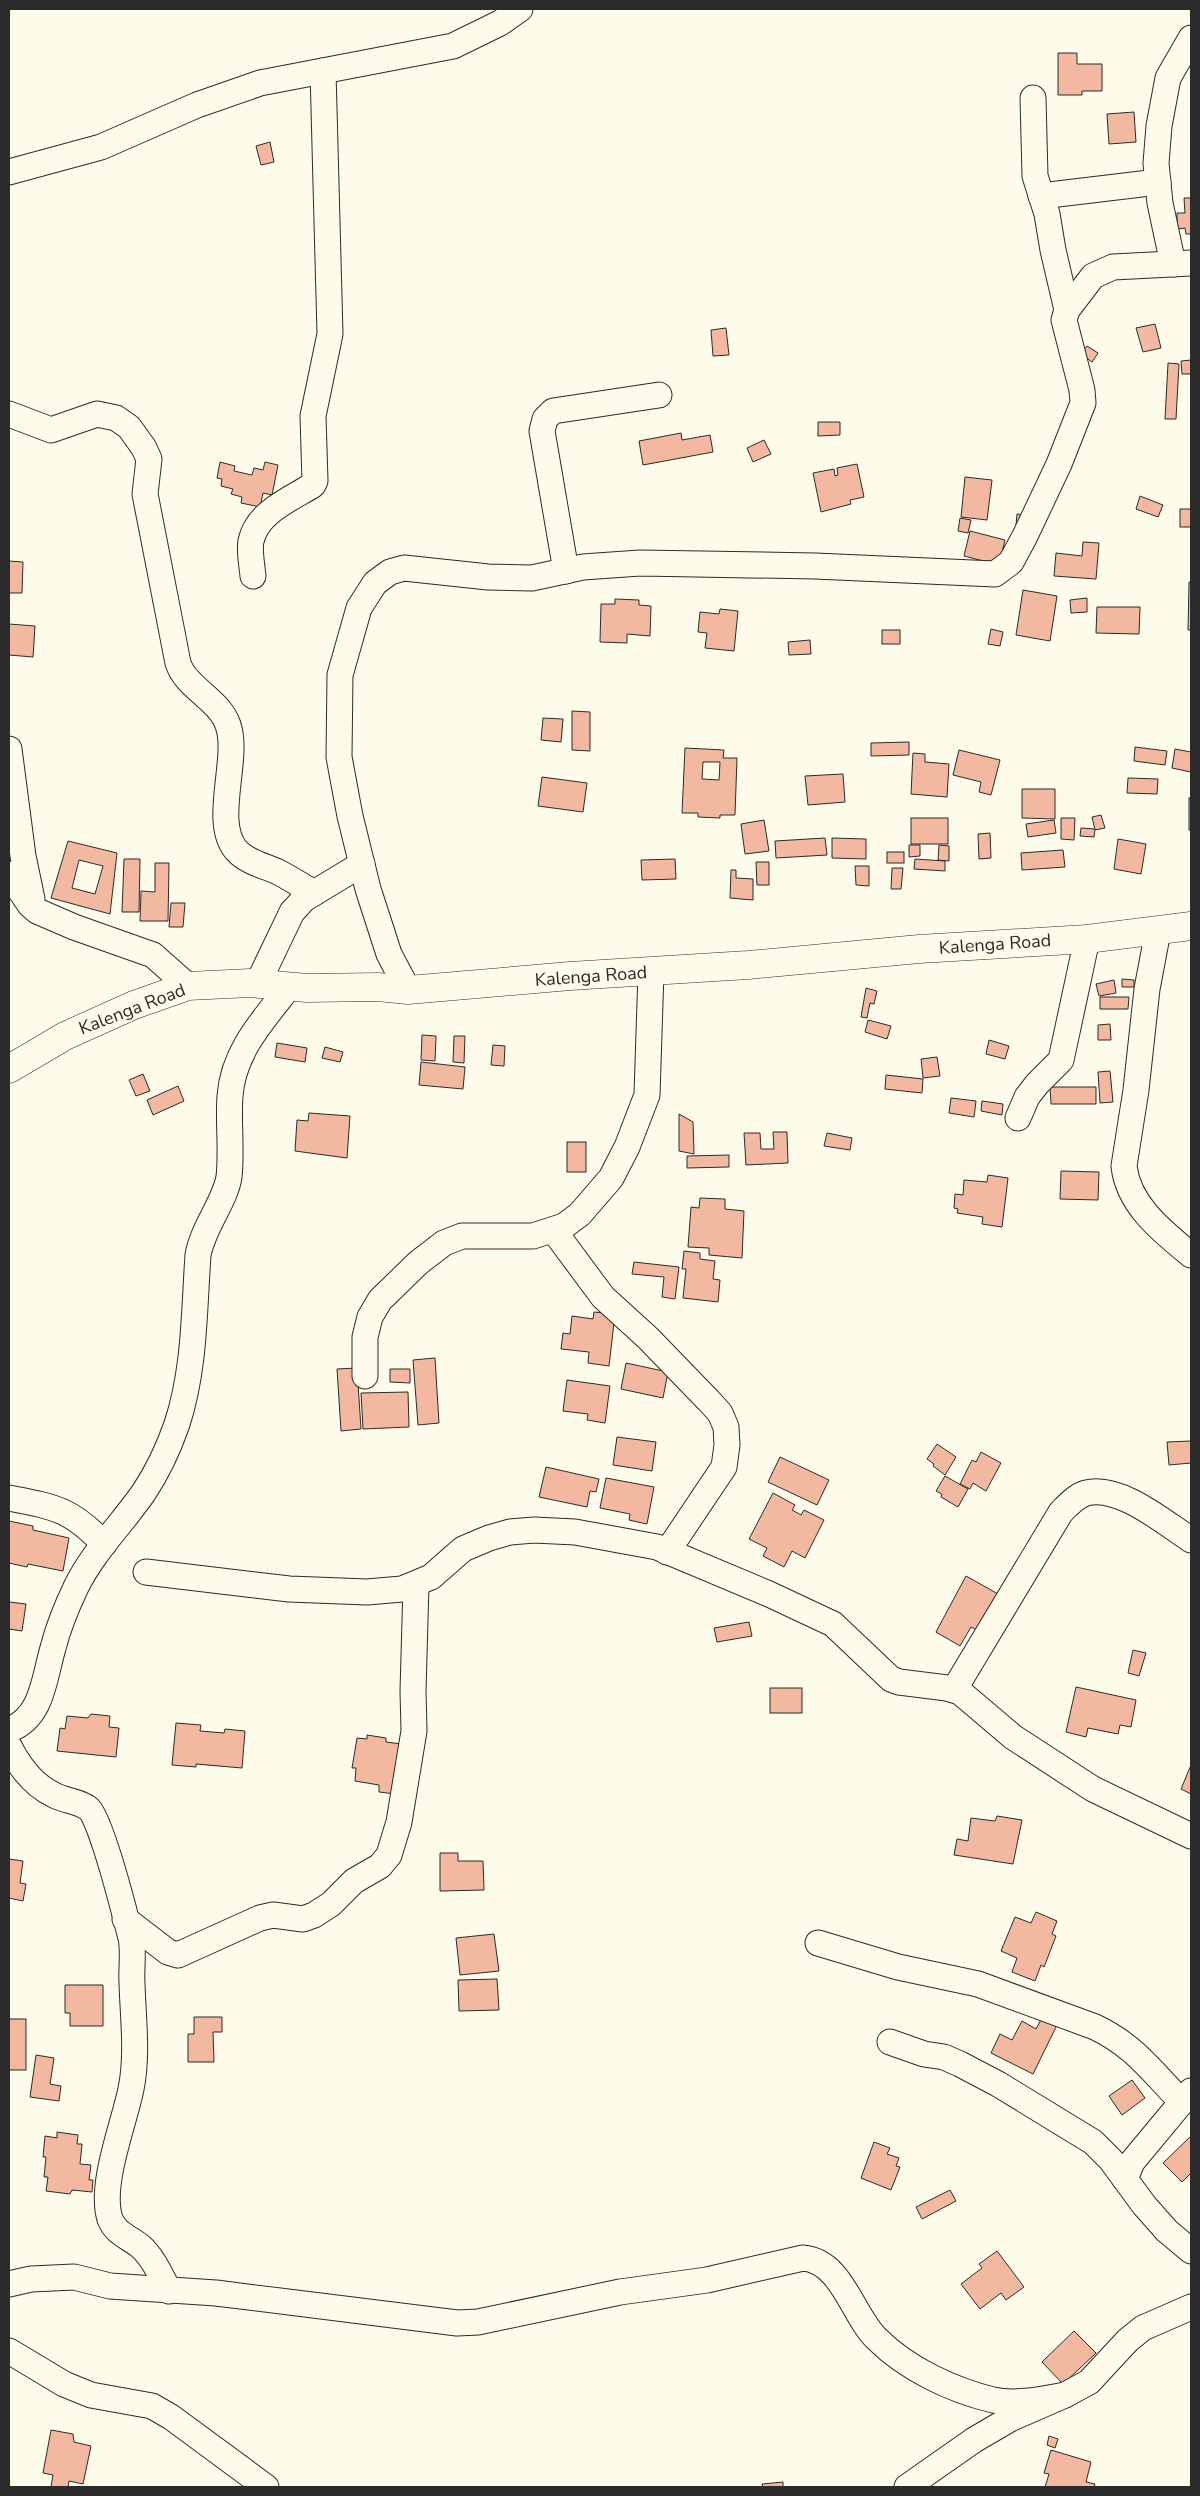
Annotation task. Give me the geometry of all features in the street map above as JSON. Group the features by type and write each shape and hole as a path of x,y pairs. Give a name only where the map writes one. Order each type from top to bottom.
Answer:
{"main road":[{"name":"Kalenga Road","path":"9,1069 64,1036 134,1005 188,986 258,983 289,986 408,990 570,976 748,965 919,949 1087,939 1191,926"}],"street":[{"path":"9,172 101,147 197,105 260,84 453,46 500,23 520,9"},
{"path":"408,990 389,954 362,864 350,816 340,758 340,675 359,608 375,583 390,572 404,568 478,576 523,578 583,567 640,563 815,566 995,574 1002,571 1012,562 1026,536 1059,464 1083,404 1082,390 1064,320 1067,310 1093,276 1113,267 1182,263 1158,182 1156,163 1157,144 1168,78 1191,38"},
{"path":"253,576 251,541 259,523 270,513 313,485 315,481 313,416 330,334 323,71"},
{"path":"1033,98 1035,168 1047,214 1067,310"},
{"path":"1041,196 1158,182"},
{"path":"566,570 542,431 545,419 553,411 659,396"},
{"path":"9,414 51,430 97,414 116,418 129,426 144,448 148,459 145,494 178,663 184,674 223,714 230,735 232,745 226,800 231,840 237,851 244,857 279,873 314,893"},
{"path":"9,749 23,856 34,909"},
{"path":"258,983 292,912 304,898 362,864"},
{"path":"9,874 34,909 74,927 153,954 188,986"},
{"path":"1158,931 1146,989 1136,1090 1124,1166 1125,1175 1138,1202 1158,1228 1191,1255"},
{"path":"1018,1118 1032,1090 1061,1060 1087,939"},
{"path":"365,1376 365,1338 370,1317 380,1300 418,1263 444,1243 462,1236 495,1238 533,1236 564,1226 580,1214 611,1178 627,1148 647,1095 651,972"},
{"path":"9,1730 25,1721 37,1705 46,1681 53,1647 76,1588 104,1544 145,1490 168,1448 178,1422 190,1369 198,1255 201,1238 228,1178 230,1094 236,1063 255,1031 289,986"},
{"path":"554,1230 603,1297 648,1338 720,1412 726,1427 727,1445 724,1467 667,1552"},
{"path":"954,1690 1061,1512 1080,1495 1097,1492 1123,1498 1191,1540"},
{"path":"9,1498 62,1510 88,1527 104,1544"},
{"path":"146,1572 289,1589 367,1592 402,1589 416,1585 431,1577 463,1549 489,1538 510,1532 534,1530 575,1532 657,1547 833,1624 891,1679 960,1692 1013,1737 1093,1789 1191,1836"},
{"path":"125,1919 168,1952 178,1955 260,1918 273,1916 303,1919 314,1915 331,1904 354,1881 386,1860 399,1822 414,1730 413,1691 416,1585"},
{"path":"9,1746 17,1764 38,1784 54,1796 84,1805 96,1817 131,1940 135,2025 132,2088 112,2164 108,2208 111,2221 118,2233 140,2246 151,2259 169,2291"},
{"path":"818,1943 898,1967 978,1984 1111,2034 1140,2056 1186,2096 1132,2162 1125,2179"},
{"path":"890,2042 924,2054 944,2057 998,2084 1093,2142 1111,2160 1167,2232 1191,2251"},
{"path":"9,2284 31,2279 61,2276 110,2286 216,2293 457,2323 520,2314 620,2292 707,2280 803,2258 812,2258 821,2262 835,2276 875,2338 904,2362 949,2384 995,2400 1036,2400 1065,2395"},
{"path":"907,2487 974,2440 1010,2419 1065,2395 1089,2382 1128,2340 1142,2328 1191,2307"},
{"path":"9,2351 64,2384 91,2395 152,2406 171,2417 266,2487"}],"building":[{"path":"1058,53 1077,53 1077,64 1102,64 1102,91 1082,91 1082,95 1058,95"},
{"path":"1134,112 1136,142 1109,144 1107,114"},
{"path":"270,142 274,162 261,165 256,146"},
{"path":"1184,198 1191,198 1191,234 1186,234 1185,228 1177,229 1177,213 1185,213"},
{"path":"1155,324 1161,348 1143,352 1136,328"},
{"path":"726,328 729,355 713,356 711,330"},
{"path":"1087,346 1098,353 1092,362 1081,354"},
{"path":"1191,360 1191,374 1182,374 1181,361"},
{"path":"1168,363 1179,364 1176,419 1165,419"},
{"path":"818,422 840,422 840,435 818,436"},
{"path":"681,433 682,440 710,435 713,452 643,465 639,441"},
{"path":"764,440 771,454 753,462 747,448"},
{"path":"220,462 235,466 234,471 252,475 254,468 263,470 265,462 278,465 272,495 263,493 260,507 241,503 242,497 231,494 233,489 221,486 222,479 217,478"},
{"path":"857,464 864,497 850,500 851,504 821,512 813,473 834,469 835,476 838,475 837,468"},
{"path":"965,477 992,480 987,520 961,517"},
{"path":"1140,496 1163,505 1158,517 1136,509"},
{"path":"1180,509 1191,509 1191,527 1180,527"},
{"path":"1017,514 1028,515 1026,527 1016,525"},
{"path":"960,518 971,520 968,533 958,531"},
{"path":"970,531 1005,540 999,565 964,556"},
{"path":"1083,542 1099,543 1096,579 1054,576 1056,553 1082,556"},
{"path":"9,561 23,562 22,593 9,593"},
{"path":"1189,582 1191,582 1191,630 1188,630"},
{"path":"1023,590 1057,596 1050,641 1016,635"},
{"path":"1087,598 1087,612 1071,613 1070,600"},
{"path":"615,599 639,600 639,605 651,606 650,636 627,634 627,643 600,642 601,604 615,604"},
{"path":"1097,607 1140,607 1139,634 1096,633"},
{"path":"720,609 738,611 734,651 705,648 707,633 698,632 700,612 719,614"},
{"path":"9,624 35,626 33,657 9,655"},
{"path":"991,629 1003,632 1000,646 988,644"},
{"path":"882,630 900,630 900,644 882,644"},
{"path":"810,640 811,654 789,655 788,642"},
{"path":"572,711 590,712 590,751 572,750"},
{"path":"543,718 563,719 561,742 541,740"},
{"path":"909,742 909,755 871,756 871,743"},
{"path":"1135,747 1167,751 1165,765 1134,761"},
{"path":"685,748 724,750 723,758 737,758 735,815 720,815 720,818 698,817 698,813 682,813","holes":["703,762 720,762 719,780 702,779"]},
{"path":"1175,749 1191,752 1191,772 1172,768"},
{"path":"959,750 1000,760 991,795 979,792 981,782 953,775"},
{"path":"913,753 925,754 925,762 949,764 947,797 911,794"},
{"path":"843,774 845,802 808,805 805,776"},
{"path":"542,777 587,783 583,812 538,806"},
{"path":"1128,778 1158,779 1157,794 1127,793"},
{"path":"1022,789 1055,789 1055,819 1022,818"},
{"path":"1189,798 1191,798 1191,830 1189,830"},
{"path":"1101,815 1105,828 1095,830 1092,817"},
{"path":"911,818 948,818 948,844 911,844"},
{"path":"1061,818 1075,818 1074,840 1061,839"},
{"path":"764,820 769,851 745,854 741,824"},
{"path":"1054,820 1056,833 1028,837 1026,824"},
{"path":"1081,828 1095,829 1094,837 1080,836"},
{"path":"990,833 991,858 979,859 978,834"},
{"path":"825,838 827,855 776,858 775,841"},
{"path":"832,838 866,839 866,859 832,858"},
{"path":"1118,839 1146,844 1141,874 1114,869"},
{"path":"68,841 117,853 110,914 51,898","holes":["79,860 103,866 95,894 72,888"]},
{"path":"909,845 920,845 920,856 909,857"},
{"path":"939,845 949,846 949,861 938,860"},
{"path":"1063,850 1065,867 1022,870 1021,853"},
{"path":"887,852 904,852 904,863 887,863"},
{"path":"124,859 140,859 139,912 122,912"},
{"path":"675,859 676,879 642,880 641,860"},
{"path":"915,859 945,861 945,871 914,869"},
{"path":"756,862 769,862 769,885 757,885"},
{"path":"155,863 169,863 168,921 140,921 141,891 155,892"},
{"path":"855,866 869,866 869,886 856,885"},
{"path":"892,868 903,868 901,889 891,889"},
{"path":"731,870 736,870 736,878 753,879 753,900 730,898"},
{"path":"171,903 185,903 183,927 169,927"},
{"path":"1122,979 1134,980 1134,987 1122,987"},
{"path":"1114,980 1116,993 1099,996 1096,984"},
{"path":"866,988 877,991 874,1004 870,1003 867,1018 861,1017"},
{"path":"1100,997 1129,997 1128,1009 1100,1009"},
{"path":"868,1020 891,1026 887,1039 865,1032"},
{"path":"1110,1024 1111,1040 1098,1040 1098,1025"},
{"path":"422,1035 436,1036 435,1061 421,1060"},
{"path":"454,1036 465,1036 464,1063 453,1062"},
{"path":"989,1040 1009,1046 1005,1059 986,1054"},
{"path":"277,1043 307,1048 305,1062 275,1057"},
{"path":"493,1045 505,1046 504,1066 491,1065"},
{"path":"325,1047 343,1052 340,1062 322,1058"},
{"path":"937,1057 940,1076 923,1078 921,1059"},
{"path":"421,1062 465,1067 463,1089 419,1085"},
{"path":"1110,1071 1113,1102 1100,1103 1098,1072"},
{"path":"143,1074 150,1091 136,1096 129,1080"},
{"path":"886,1075 923,1079 922,1093 885,1089"},
{"path":"178,1086 184,1101 153,1115 147,1100"},
{"path":"1050,1087 1096,1087 1096,1104 1051,1104"},
{"path":"951,1098 976,1101 974,1117 949,1113"},
{"path":"982,1101 1003,1104 1002,1115 981,1111"},
{"path":"309,1113 350,1116 347,1158 295,1151 297,1120 308,1121"},
{"path":"679,1114 693,1122 694,1154 679,1151"},
{"path":"773,1132 787,1132 788,1163 746,1165 744,1133 760,1133 761,1149 774,1149"},
{"path":"827,1133 852,1138 850,1150 824,1146"},
{"path":"567,1142 586,1142 586,1172 567,1172"},
{"path":"729,1155 729,1167 687,1168 687,1156"},
{"path":"1061,1171 1099,1172 1098,1200 1060,1199"},
{"path":"988,1175 1008,1178 1002,1227 982,1224 983,1217 957,1213 958,1209 954,1208 955,1194 963,1195 964,1180 987,1182"},
{"path":"700,1198 725,1199 725,1209 744,1211 742,1258 709,1255 709,1248 688,1247 691,1207 699,1208"},
{"path":"684,1251 700,1253 700,1259 715,1261 713,1279 720,1280 718,1302 683,1298 686,1269 682,1269"},
{"path":"634,1262 679,1267 675,1299 662,1297 664,1277 632,1274"},
{"path":"594,1312 615,1314 609,1366 588,1363 589,1352 561,1349 563,1333 570,1334 572,1316 593,1319"},
{"path":"435,1358 439,1423 418,1425 413,1360"},
{"path":"626,1363 668,1372 663,1398 621,1389"},
{"path":"357,1368 361,1429 341,1431 337,1369"},
{"path":"390,1369 410,1369 410,1383 390,1382"},
{"path":"567,1380 610,1386 605,1423 587,1420 588,1414 563,1411"},
{"path":"408,1392 409,1427 363,1429 361,1393"},
{"path":"617,1437 656,1442 652,1471 613,1465"},
{"path":"1191,1441 1191,1463 1169,1465 1167,1442"},
{"path":"937,1444 956,1457 945,1475 927,1459"},
{"path":"981,1452 1001,1463 986,1491 973,1483 970,1489 960,1484 972,1460 976,1462"},
{"path":"780,1457 829,1480 817,1505 768,1482"},
{"path":"546,1467 599,1479 596,1492 590,1491 587,1507 539,1497"},
{"path":"945,1476 968,1489 958,1507 941,1497 942,1494 936,1491"},
{"path":"606,1478 654,1487 647,1524 629,1520 630,1514 600,1508"},
{"path":"773,1493 795,1505 792,1510 801,1515 804,1510 824,1520 805,1558 792,1551 784,1567 763,1556 767,1548 749,1539"},
{"path":"9,1521 33,1526 33,1530 69,1538 63,1571 28,1564 27,1567 9,1563"},
{"path":"966,1576 1000,1595 980,1632 971,1627 960,1646 936,1632"},
{"path":"9,1602 26,1604 22,1631 9,1629"},
{"path":"749,1622 752,1636 717,1642 714,1628"},
{"path":"1133,1650 1146,1653 1139,1676 1128,1673"},
{"path":"1076,1687 1136,1700 1131,1727 1120,1725 1118,1734 1088,1728 1086,1737 1066,1732"},
{"path":"770,1688 802,1688 802,1713 770,1713"},
{"path":"91,1714 110,1716 109,1727 119,1728 116,1757 57,1751 60,1728 65,1729 67,1716 88,1718"},
{"path":"176,1723 201,1725 200,1731 224,1733 225,1729 245,1731 242,1768 196,1764 196,1767 172,1765"},
{"path":"367,1735 386,1738 386,1742 402,1744 395,1794 379,1792 379,1785 355,1781 356,1768 352,1768 357,1738 367,1739"},
{"path":"1191,1765 1191,1794 1181,1789"},
{"path":"997,1816 1022,1820 1013,1864 954,1855 957,1839 968,1841 971,1818 995,1821"},
{"path":"440,1853 458,1853 458,1861 483,1861 484,1890 440,1891"},
{"path":"9,1859 23,1861 20,1883 26,1884 23,1901 9,1898"},
{"path":"1036,1912 1057,1921 1052,1934 1056,1936 1044,1967 1041,1965 1035,1981 1012,1972 1017,1958 1001,1951 1015,1917 1031,1923"},
{"path":"494,1934 499,1971 460,1975 456,1938"},
{"path":"497,1979 499,2010 459,2011 458,1980"},
{"path":"65,1985 103,1985 103,2026 70,2026 70,2013 65,2013"},
{"path":"194,2017 222,2017 222,2032 213,2032 214,2062 188,2062 188,2034 194,2034"},
{"path":"1042,2018 1057,2025 1033,2074 991,2053 1000,2034 1012,2040 1022,2021 1036,2029"},
{"path":"9,2019 26,2019 26,2070 9,2070"},
{"path":"36,2055 54,2058 50,2084 61,2086 59,2101 30,2097"},
{"path":"1132,2080 1145,2098 1122,2115 1109,2096"},
{"path":"57,2132 78,2135 77,2144 82,2144 80,2164 91,2165 89,2180 93,2180 92,2192 72,2190 70,2194 46,2191 48,2177 44,2177 46,2157 43,2157 45,2136 57,2138"},
{"path":"1191,2136 1191,2173 1182,2182 1163,2163"},
{"path":"874,2142 890,2148 887,2154 899,2158 896,2166 900,2167 891,2190 861,2178"},
{"path":"950,2190 956,2201 922,2219 916,2207"},
{"path":"997,2251 1024,2287 1006,2300 1001,2293 980,2309 961,2284 982,2268 979,2264"},
{"path":"1074,2331 1096,2353 1063,2384 1042,2362"},
{"path":"51,2430 73,2434 74,2442 91,2446 83,2484 69,2481 68,2487 51,2487 53,2475 43,2473"},
{"path":"1049,2436 1058,2439 1055,2448 1047,2445"},
{"path":"1051,2450 1091,2462 1086,2482 1095,2484 1094,2487 1045,2487 1049,2474 1044,2473"},
{"path":"783,2482 783,2487 763,2487 762,2484"}]}
